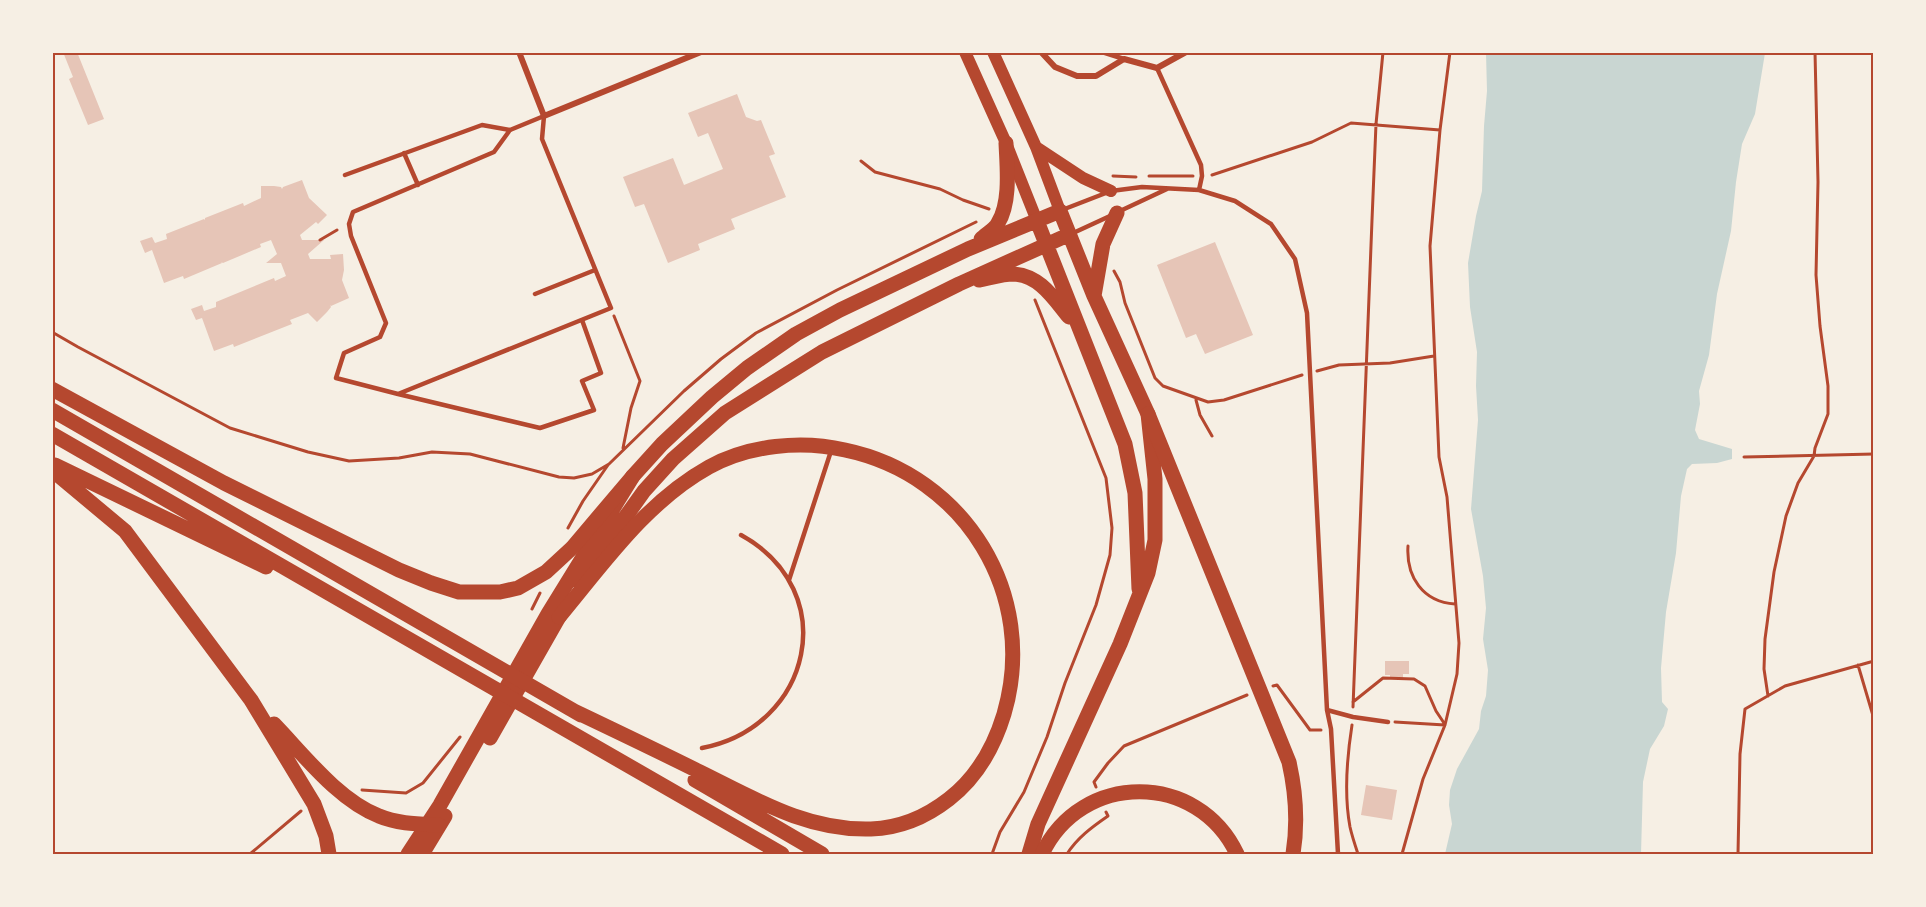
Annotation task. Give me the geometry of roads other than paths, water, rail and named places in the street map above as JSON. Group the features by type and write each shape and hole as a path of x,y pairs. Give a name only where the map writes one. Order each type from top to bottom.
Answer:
{"main road":[{"path":"964,52 1006,143 1125,444 1135,494 1139,592"},
{"path":"993,52 1036,147 1068,235 1094,296 1148,414 1288,762 1296,802 1293,855"},
{"path":"968,249 998,225 1003,211 1007,182 1006,143"},
{"path":"1036,147 1083,178 1111,191"},
{"path":"52,389 224,483 399,570 459,592 500,592 518,588 546,572 572,548 662,444 747,368 796,334 840,310 968,249 1060,211"},
{"path":"1094,296 1103,244 1117,213"},
{"path":"408,855 433,825 582,577 644,491 673,459 725,413 822,352 959,284 1068,235"},
{"path":"959,284 1013,274 1031,278 1041,283 1078,328"},
{"path":"52,410 822,855"},
{"path":"1029,855 1038,824 1120,644 1148,573 1155,540 1155,479 1148,414"},
{"path":"52,434 782,855"},
{"path":"559,617 624,539 672,491 711,466 758,449 810,445 863,454 885,462 910,474 951,505 971,529 993,565 1002,589 1012,636 1011,681 1007,701 1001,723 990,748 975,773 958,791 935,809 915,820 894,826 872,829 841,828 797,818 750,798 574,711"},
{"path":"52,464 383,624"},
{"path":"52,470 125,531 251,700 314,804 326,836 329,855"},
{"path":"422,855 433,825 548,614 633,476"},
{"path":"251,700 351,802 379,816 405,823 433,825"},
{"path":"1042,855 1063,823 1086,806 1113,796 1142,792 1170,796 1197,808 1219,827 1229,839 1237,855"},
{"path":"712,813 768,855"}],"street":[{"path":"519,52 544,116 701,52"},
{"path":"1041,52 1055,67 1077,76 1096,76 1124,59 1158,68 1186,52"}],"lane":[{"path":"1102,52 1124,59"},
{"path":"1158,68 1201,165 1202,176 1199,190"},
{"path":"398,394 611,308 542,139 544,116 510,130 494,152 353,212 349,225 351,236 386,323 380,337 344,353 336,378 398,394 540,428 594,410 582,381 601,373 582,320"},
{"path":"345,175 482,125 510,130"},
{"path":"404,153 418,185"},
{"path":"1060,211 1111,191 1142,187 1199,190 1235,201 1271,224 1295,259 1307,314 1326,710 1331,729 1338,855"},
{"path":"1068,235 1167,189"},
{"path":"535,294 595,270"},
{"path":"789,580 832,447"},
{"path":"702,748 730,741 759,724 782,700 799,663 804,632 800,606 789,580 767,552 741,535"},
{"path":"1326,710 1388,722"}]}
